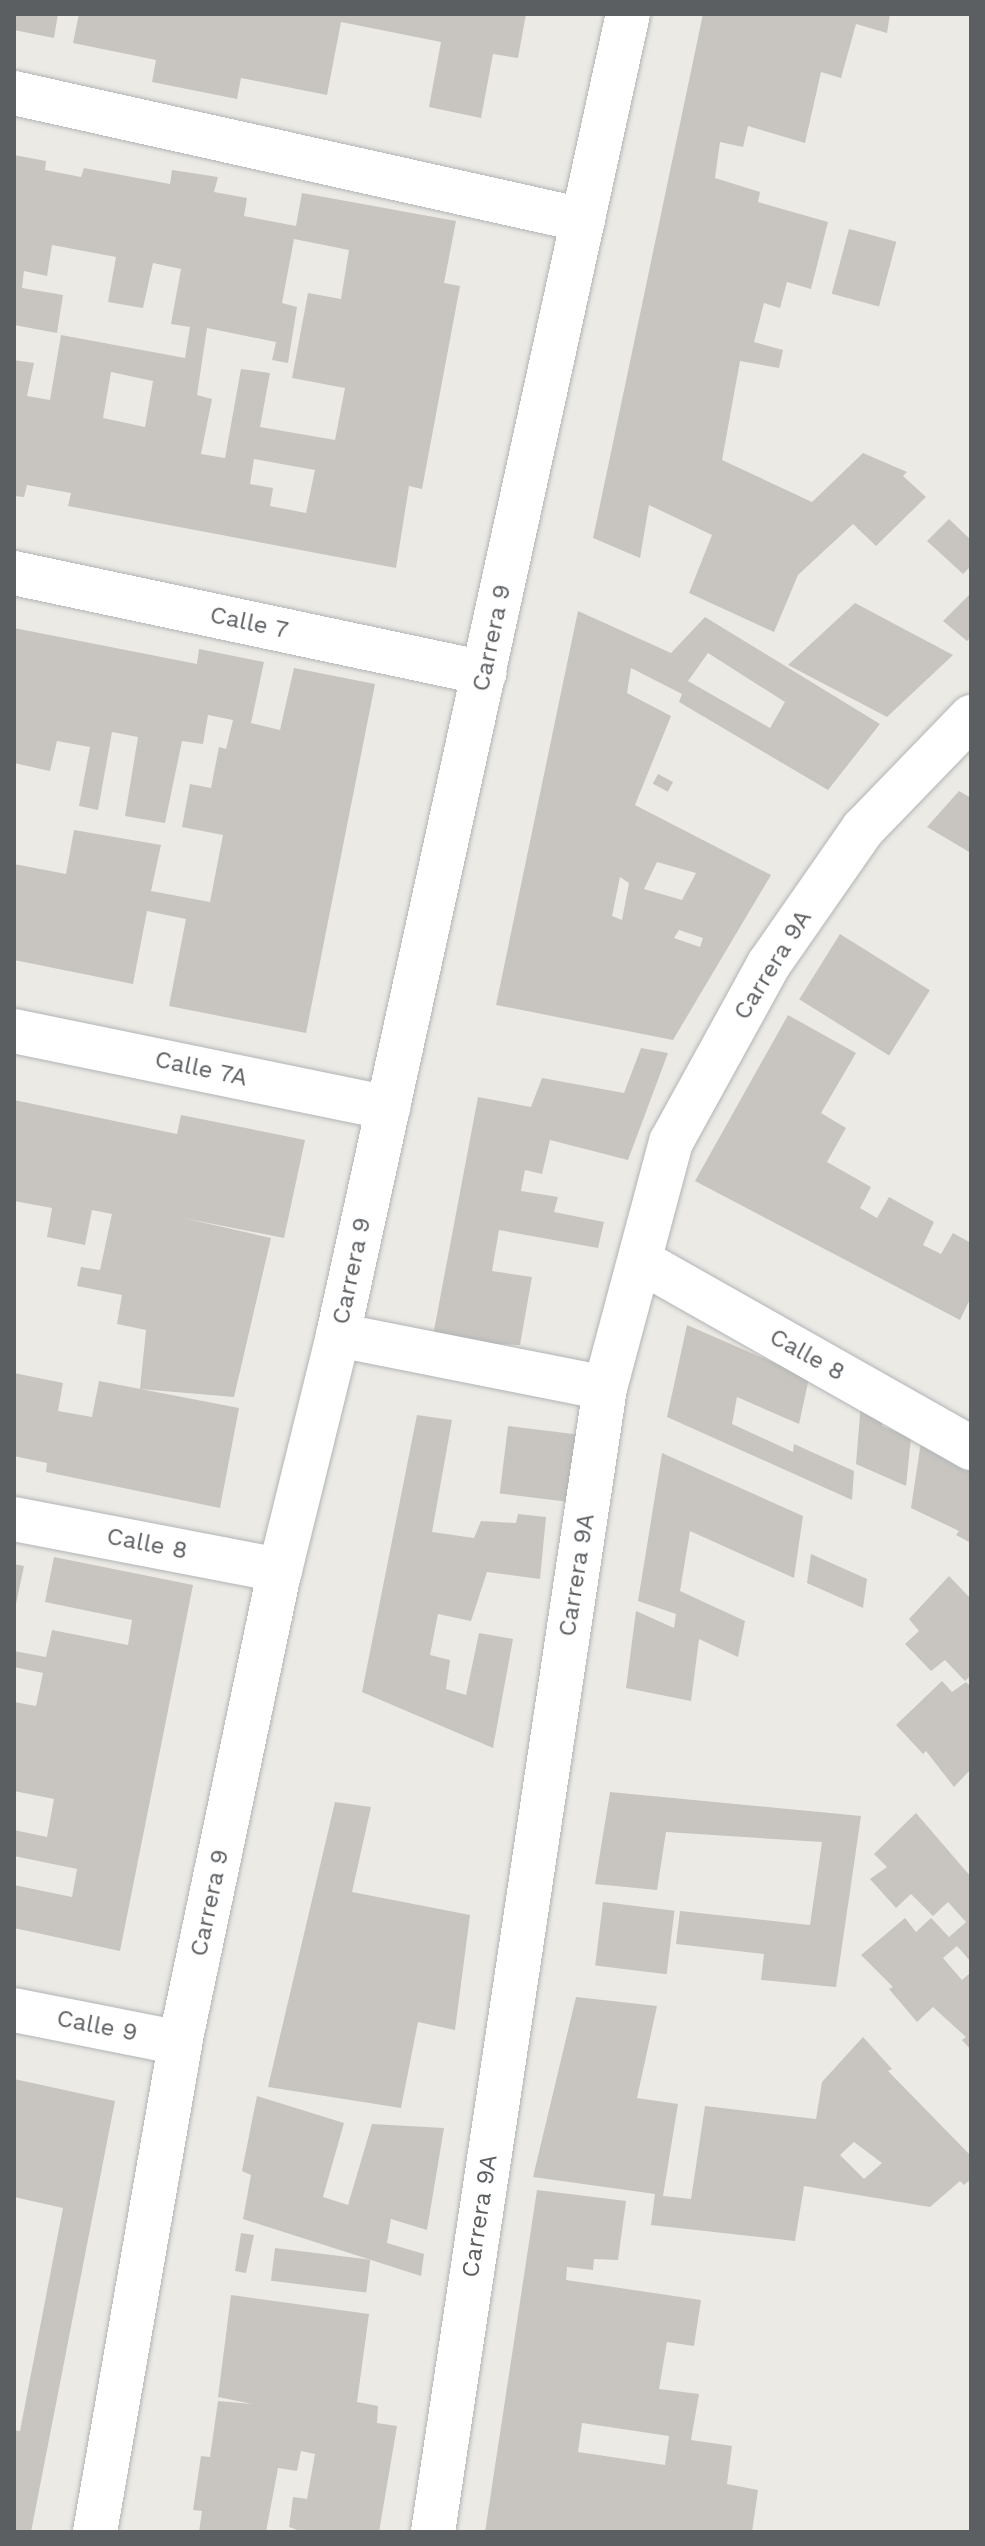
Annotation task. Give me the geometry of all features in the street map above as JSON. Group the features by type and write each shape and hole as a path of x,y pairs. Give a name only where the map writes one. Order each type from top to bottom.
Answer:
{"street":[{"name":"Carrera 9","path":"95,2532 180,2043 280,1570 338,1335 628,14"},
{"path":"14,93 583,220"},
{"name":"Calle 7","path":"14,573 485,673"},
{"name":"Carrera 9A","path":"433,2532 605,1388 642,1262 671,1142 769,964 863,829 971,717"},
{"name":"Calle 7A","path":"14,1031 388,1108"},
{"name":"Calle 8","path":"642,1262 971,1448"},
{"path":"338,1335 605,1388"},
{"name":"Calle 8","path":"14,1519 280,1570"},
{"name":"Calle 9","path":"14,2010 180,2043"}],"building":[{"path":"14,14 58,14 54,38 14,30"},
{"path":"79,14 526,14 518,58 493,54 481,118 429,107 441,42 341,22 327,95 241,78 237,99 152,82 156,60 73,43"},
{"path":"703,14 890,14 887,33 856,24 841,78 821,72 805,143 748,126 743,147 720,142 715,178 760,192 758,202 828,222 811,289 787,282 780,308 764,303 754,342 783,350 779,368 740,361 722,460 812,502 863,453 907,472 903,476 926,497 876,546 853,524 798,575 774,632 689,593 712,535 649,505 640,558 593,538"},
{"path":"14,155 46,161 45,170 81,177 84,168 170,184 172,170 218,177 214,192 247,198 244,216 296,226 302,193 456,221 444,283 460,286 422,489 409,486 396,568 68,506 71,493 27,485 24,497 14,496 14,360 34,363 27,396 50,400 61,335 185,358 190,327 171,324 181,269 153,263 143,308 108,302 116,257 52,245 47,276 24,271 22,288 63,295 57,333 14,325","holes":["294,239 349,250 341,299 308,293 292,378 345,388 335,440 260,427 270,373 241,369 225,458 201,454 212,399 197,395 207,328 276,342 272,360 288,363 297,307 282,303","111,372 153,381 145,427 103,418","254,459 315,470 306,513 270,506 273,488 250,484"]},
{"path":"849,229 896,242 879,306 832,294"},
{"path":"949,519 971,540 971,566 963,574 927,541"},
{"path":"971,593 971,637 967,641 943,621"},
{"path":"855,603 953,655 887,717 788,665"},
{"path":"578,611 671,653 705,617 880,724 828,790 679,702 682,694 631,668 627,693 671,716 635,805 771,875 673,1040 496,1005","holes":["708,653 785,702 770,728 688,681","657,862 696,873 682,900 644,889","620,877 629,883 622,920 612,916","679,930 703,938 700,947 674,938"]},
{"path":"14,628 197,664 199,649 264,662 251,723 280,730 294,668 375,684 306,1033 169,1006 186,919 147,911 133,984 14,960 14,864 66,874 74,830 161,845 151,891 210,902 223,835 182,827 190,784 211,788 219,747 226,749 233,720 208,715 203,744 182,741 165,823 125,816 138,737 112,732 98,810 79,806 90,747 57,741 50,771 14,763"},
{"path":"658,774 673,782 668,792 653,784"},
{"path":"959,791 971,798 971,853 927,827"},
{"path":"840,934 930,990 889,1055 799,999"},
{"path":"788,1015 856,1053 821,1113 846,1128 827,1162 871,1187 860,1208 877,1218 889,1197 934,1222 923,1245 941,1254 953,1233 971,1243 971,1297 960,1320 695,1181"},
{"path":"641,1048 668,1053 628,1160 550,1140 542,1174 525,1170 521,1191 558,1197 554,1212 604,1222 598,1248 499,1230 492,1271 532,1277 520,1345 432,1341 478,1097 531,1107 542,1078 624,1093"},
{"path":"14,1100 177,1134 181,1115 305,1140 284,1238 183,1218 271,1238 234,1397 140,1389 146,1330 117,1324 122,1295 77,1286 81,1267 100,1270 112,1214 92,1210 85,1245 47,1237 52,1208 14,1201"},
{"path":"687,1325 809,1378 799,1424 737,1397 732,1424 793,1452 794,1444 854,1471 852,1500 667,1417"},
{"path":"14,1373 63,1383 58,1411 92,1417 99,1381 239,1408 220,1508 46,1472 47,1463 14,1456"},
{"path":"861,1402 884,1412 882,1426 911,1438 906,1486 856,1464"},
{"path":"417,1415 452,1420 432,1532 474,1538 481,1521 516,1523 518,1514 546,1517 540,1579 487,1572 471,1621 438,1614 430,1655 450,1660 446,1689 466,1695 479,1633 513,1639 493,1748 362,1692"},
{"path":"508,1426 577,1435 569,1502 500,1493"},
{"path":"923,1428 958,1448 952,1463 966,1471 971,1462 971,1543 956,1535 959,1531 911,1508"},
{"path":"662,1453 803,1516 794,1578 690,1531 680,1591 745,1621 738,1657 699,1639 691,1701 626,1688 636,1611 674,1628 676,1614 638,1601"},
{"path":"811,1554 867,1579 863,1608 807,1583"},
{"path":"54,1557 193,1585 120,1951 14,1928 14,1885 72,1897 77,1869 14,1856 14,1830 47,1837 54,1799 14,1791 14,1702 36,1706 43,1673 14,1667 14,1651 46,1657 52,1630 128,1645 132,1620 45,1602"},
{"path":"14,1564 24,1566 15,1609 14,1609"},
{"path":"949,1576 971,1599 971,1675 965,1681 945,1660 931,1671 905,1644 919,1631 909,1619"},
{"path":"942,1681 952,1692 966,1682 971,1687 971,1769 954,1787 926,1751 923,1754 896,1725"},
{"path":"610,1792 861,1816 836,1987 761,1980 764,1954 676,1944 680,1911 810,1925 822,1842 666,1832 657,1890 595,1884"},
{"path":"335,1802 371,1807 352,1892 470,1915 455,2030 418,2022 401,2108 268,2087"},
{"path":"916,1813 971,1877 971,1962 957,1946 943,1958 962,1980 971,1972 971,2050 962,2040 966,2037 933,2007 917,2022 889,1989 893,1987 861,1955 905,1918 916,1932 931,1918 949,1937 966,1922 948,1902 933,1916 911,1894 896,1908 870,1879 887,1867 874,1854"},
{"path":"603,1902 674,1911 667,1974 595,1966"},
{"path":"576,1997 657,2006 637,2098 678,2104 663,2196 691,2199 705,2106 816,2119 822,2082 863,2037 892,2069 888,2071 971,2156 971,2179 964,2185 960,2181 930,2207 804,2186 795,2241 651,2225 655,2194 533,2177","holes":["854,2142 882,2163 864,2179 840,2155"]},
{"path":"14,2079 115,2101 31,2532 14,2532 14,2430 20,2431 63,2208 14,2197"},
{"path":"257,2096 344,2123 323,2197 348,2205 372,2124 444,2128 427,2230 391,2219 387,2243 424,2254 421,2276 243,2219 251,2175 242,2171"},
{"path":"537,2190 626,2201 618,2260 594,2259 593,2270 567,2267 566,2280 701,2300 694,2346 667,2342 659,2389 699,2394 691,2440 732,2446 727,2484 758,2490 752,2532 485,2532","holes":["582,2423 669,2436 665,2465 578,2452"]},
{"path":"241,2233 254,2235 246,2273 235,2271"},
{"path":"275,2248 370,2260 366,2292 271,2281"},
{"path":"231,2295 369,2314 357,2402 378,2406 377,2423 397,2426 379,2532 303,2532 289,2527 293,2497 307,2499 315,2454 301,2451 297,2471 278,2468 266,2532 199,2532 202,2511 193,2510 201,2456 210,2457 218,2401 252,2404 218,2397"}]}
